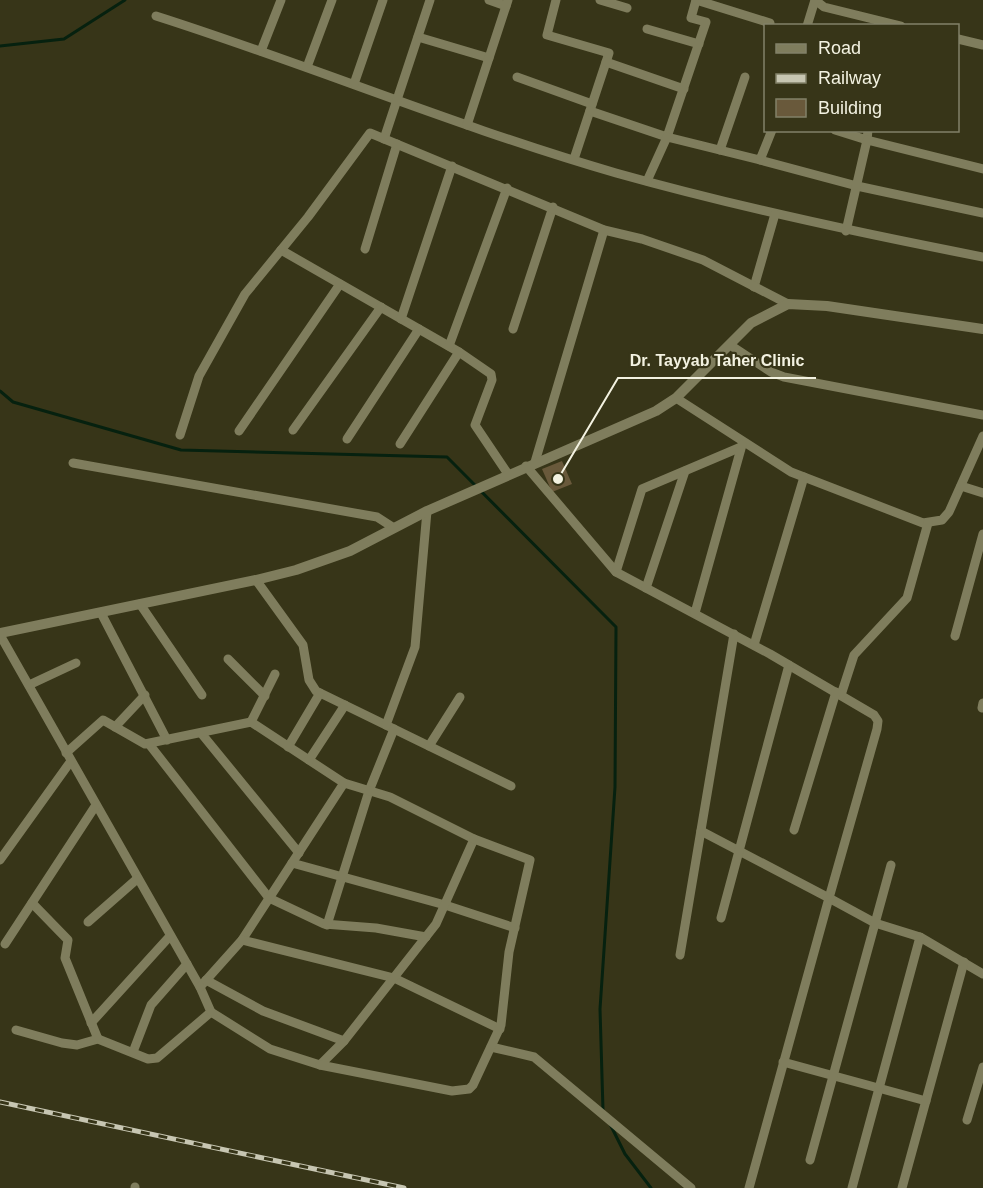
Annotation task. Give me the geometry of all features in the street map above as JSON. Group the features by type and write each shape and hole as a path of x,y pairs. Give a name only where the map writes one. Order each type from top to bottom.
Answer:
{"street":[{"path":"308,67 332,0"},
{"path":"354,84 383,0"},
{"path":"384,139 430,0"},
{"path":"467,125 507,3 489,0"},
{"path":"556,0 547,35 609,53 574,159"},
{"path":"600,0 627,8"},
{"path":"647,181 667,137 706,22 691,18 696,0 770,23"},
{"path":"808,24 815,0 824,7 893,24"},
{"path":"261,51 278,1"},
{"path":"156,16 308,67 467,125 647,181 846,231 983,256"},
{"path":"647,29 699,44"},
{"path":"418,37 489,58"},
{"path":"959,39 983,45"},
{"path":"606,62 684,89"},
{"path":"517,76 667,137 856,186 983,213"},
{"path":"720,150 745,77"},
{"path":"759,160 771,132"},
{"path":"848,132 867,135 983,169"},
{"path":"180,435 199,376 245,294 370,133 604,230 681,251 788,304 827,306 983,328"},
{"path":"846,231 867,135"},
{"path":"365,249 397,144"},
{"path":"402,319 452,166"},
{"path":"449,346 507,188"},
{"path":"513,329 553,207"},
{"path":"753,287 775,214"},
{"path":"531,464 604,230"},
{"path":"281,250 449,346 492,376 475,425 508,474"},
{"path":"238,431 340,284"},
{"path":"0,860 69,757 103,720 145,744 251,722 344,783 390,797 474,839 530,860 515,928 500,1029 469,1089 458,1092 320,1065 270,1048 211,1012 203,983 187,964 170,936 137,879 96,805 69,757 29,686 0,634 256,580 323,561 508,474 656,411 676,398 751,323 788,304"},
{"path":"293,430 381,307"},
{"path":"347,439 419,329"},
{"path":"730,345 771,372 784,377 983,415"},
{"path":"400,444 459,352"},
{"path":"676,398 742,443 790,472 928,523 942,520 982,440"},
{"path":"616,572 639,492 742,443"},
{"path":"695,613 742,443"},
{"path":"73,463 377,517 394,528"},
{"path":"531,464 616,572 789,664 874,715 878,720 748,1188"},
{"path":"646,588 686,471"},
{"path":"754,645 804,477"},
{"path":"961,486 983,493"},
{"path":"327,925 415,647 426,511"},
{"path":"794,830 838,694 854,655 907,598 928,523"},
{"path":"955,636 983,534"},
{"path":"256,580 303,645 311,686 320,693 511,786"},
{"path":"140,604 202,695"},
{"path":"101,613 167,740"},
{"path":"680,955 734,634"},
{"path":"228,659 265,696"},
{"path":"29,686 76,663"},
{"path":"721,918 789,664"},
{"path":"251,722 275,674"},
{"path":"288,747 320,693"},
{"path":"115,726 145,695"},
{"path":"429,746 460,697"},
{"path":"309,760 345,705"},
{"path":"201,733 298,853"},
{"path":"149,744 269,898 327,925 376,928 426,937"},
{"path":"203,983 242,940 344,783"},
{"path":"5,944 96,805"},
{"path":"701,831 875,923 920,937 983,974"},
{"path":"320,1065 344,1041 426,937 444,905 474,839"},
{"path":"292,863 444,905 515,928"},
{"path":"810,1160 891,865"},
{"path":"88,922 137,879"},
{"path":"32,903 68,940 65,958 98,1039"},
{"path":"91,1023 170,936"},
{"path":"852,1188 920,937"},
{"path":"242,940 394,978 500,1029"},
{"path":"902,1188 964,962"},
{"path":"133,1052 151,1005 187,964"},
{"path":"203,983 263,1011 344,1041"},
{"path":"16,1030 77,1045 98,1039 148,1059 157,1058 211,1012"},
{"path":"491,1047 534,1057 691,1188"},
{"path":"783,1062 926,1101"},
{"path":"967,1120 983,1067"}],"building":[{"path":"562,461 572,484 552,492 542,469"}],"waterway":[{"path":"0,46 64,39 125,0"},
{"path":"0,391 13,402 181,450 447,457 616,627 615,787 600,1009 603,1110"},
{"path":"610,1124 625,1154 651,1188"}],"railway":[{"path":"0,1102 404,1188"}],"place":[{"name":"Dr. Tayyab Taher Clinic","path":"558,479"}]}
